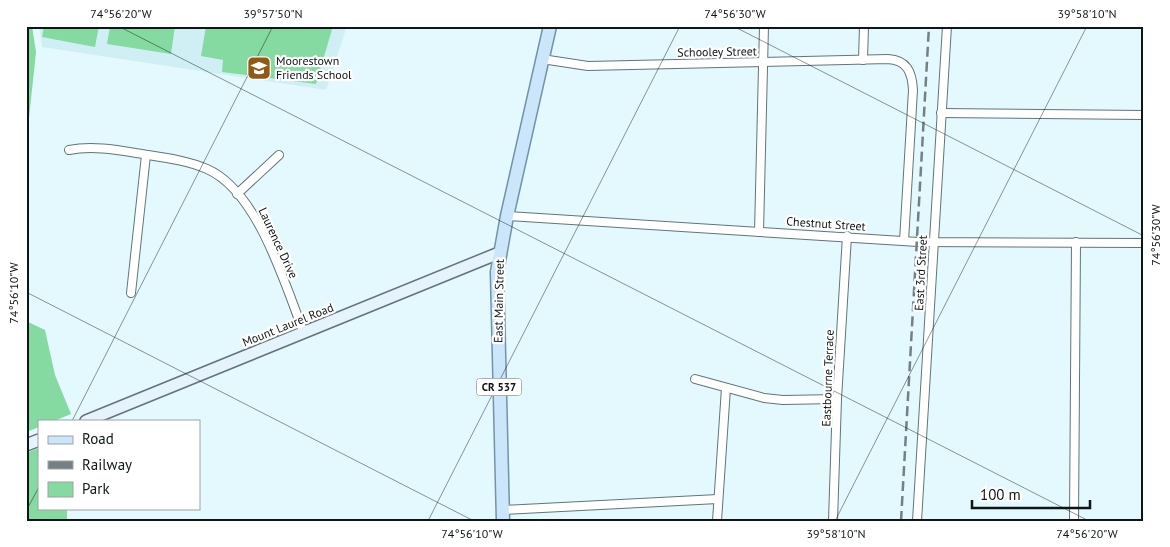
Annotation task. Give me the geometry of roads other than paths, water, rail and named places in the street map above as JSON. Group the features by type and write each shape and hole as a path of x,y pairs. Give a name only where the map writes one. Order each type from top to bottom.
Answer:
{"main road":[{"name":"East Main Street","path":"503,516 497,287 499,253 550,26"},
{"name":"Mount Laurel Road","path":"88,420 499,253"},
{"path":"26,445 38,440"}],"street":[{"path":"759,232 764,26"},
{"path":"864,26 864,60"},
{"name":"East 3rd Street","path":"917,521 947,26"},
{"name":"Schooley Street","path":"542,60 588,66 894,59 906,66 913,79 904,241"},
{"path":"941,113 1144,115"},
{"name":"Laurence Drive","path":"69,150 91,148 146,155 172,159 208,169 238,194 260,226 304,333"},
{"path":"131,293 146,155"},
{"path":"238,194 279,155"},
{"name":"Chestnut Street","path":"507,216 904,241 1144,243"},
{"name":"Eastbourne Terrace","path":"833,521 837,458 837,399 847,236"},
{"path":"1074,521 1076,242"},
{"path":"695,379 726,388 783,400 837,399"},
{"path":"717,521 726,388"},
{"path":"503,516 718,500"}],"railway":[{"path":"901,521 929,26"}],"place":[{"name":"Moorestown Friends School","path":"259,68"}]}
